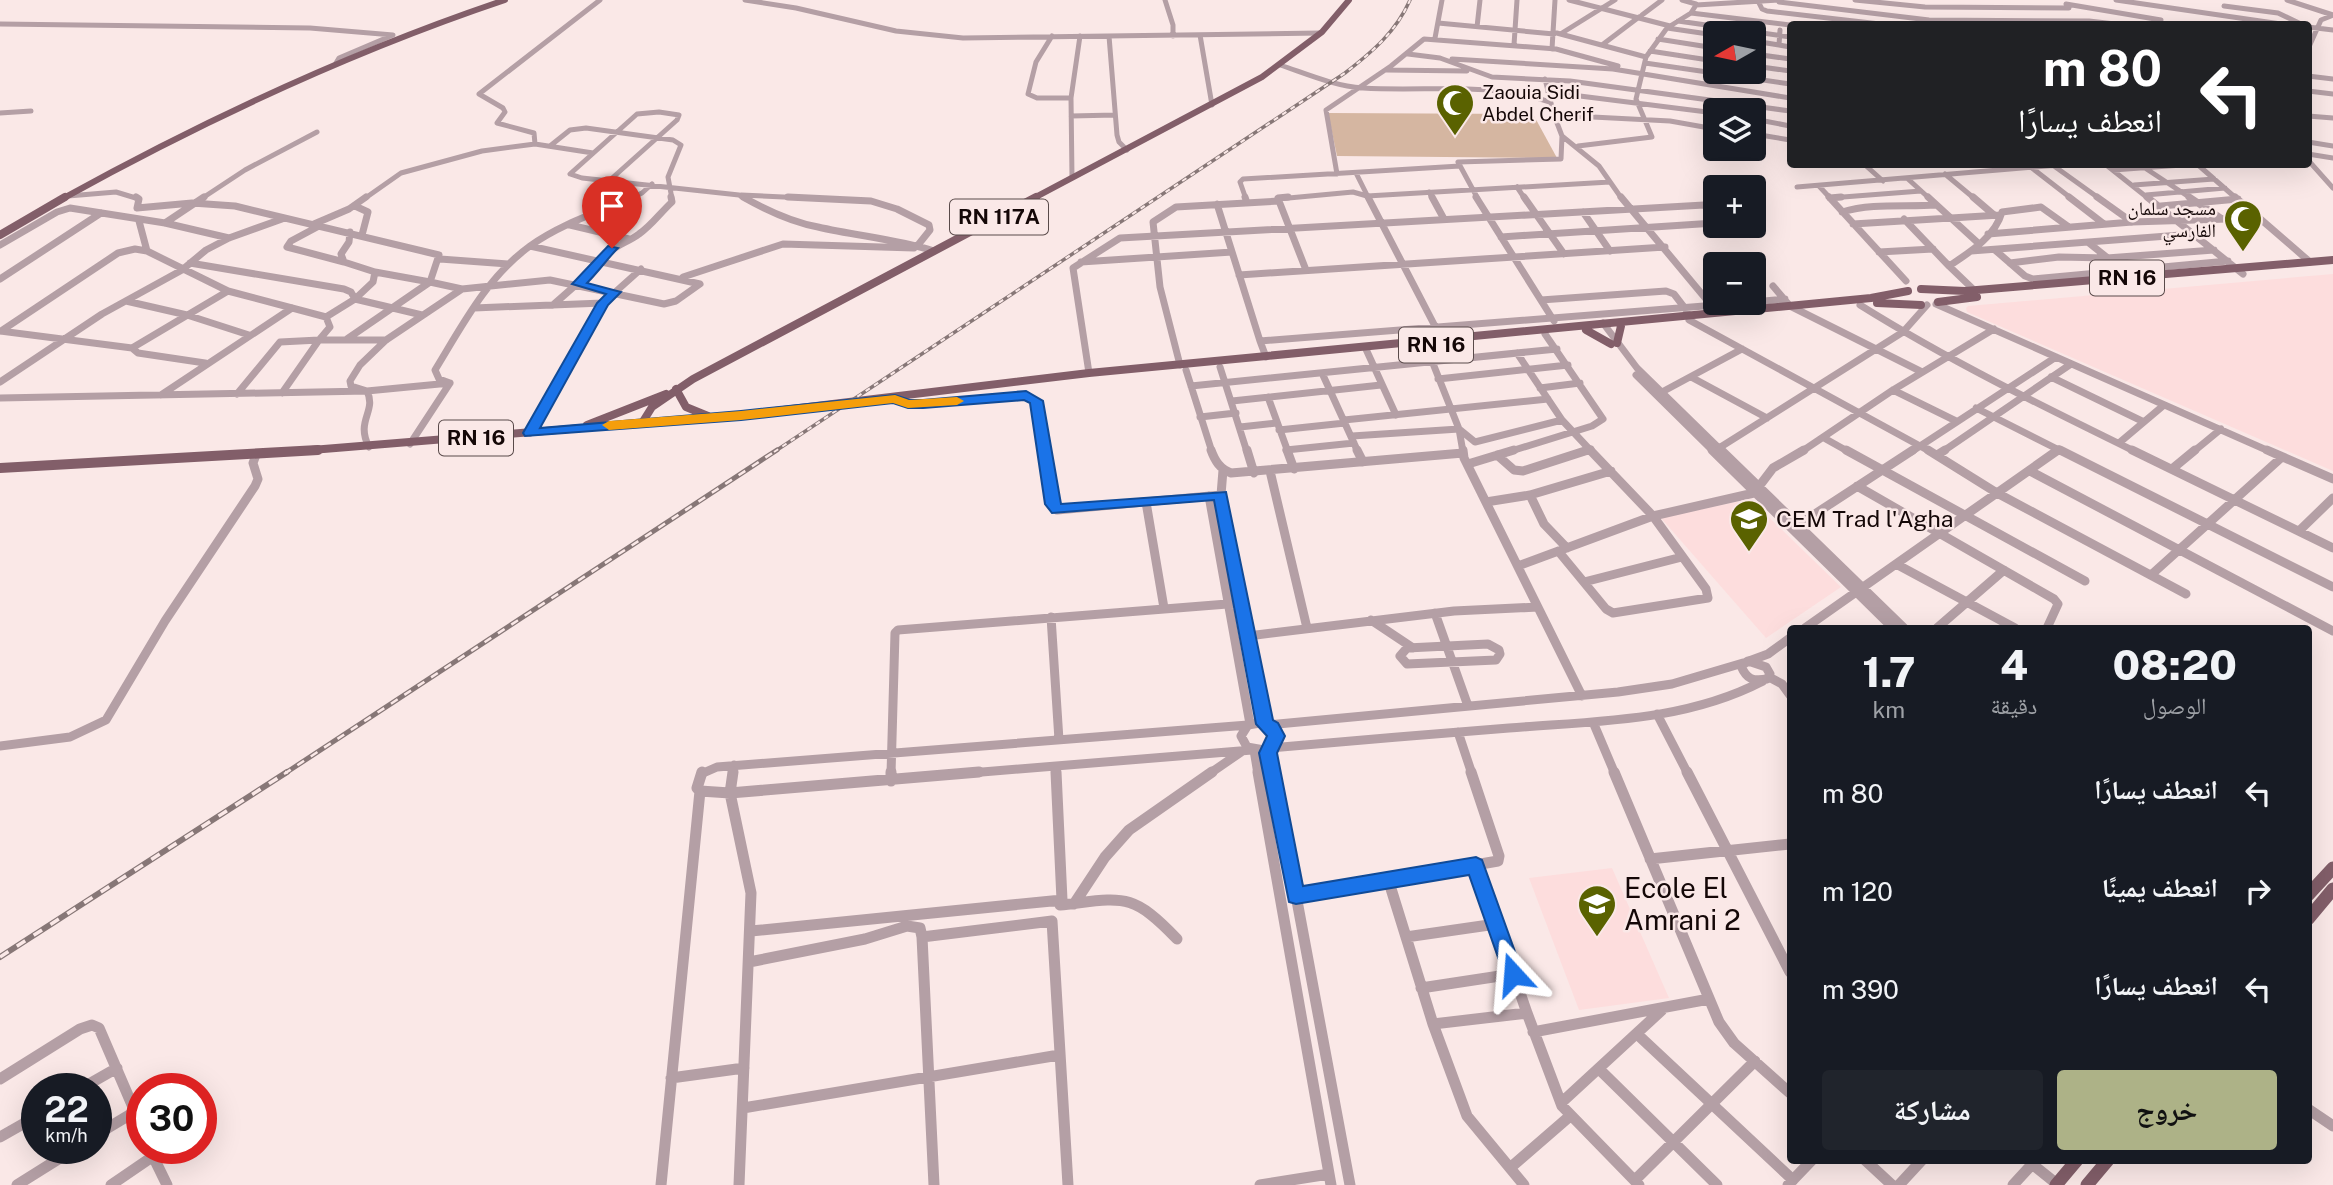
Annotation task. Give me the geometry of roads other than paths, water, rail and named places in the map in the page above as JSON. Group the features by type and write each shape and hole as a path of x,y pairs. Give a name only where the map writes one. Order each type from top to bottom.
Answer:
{"main road":[{"path":"0,235 64,197 202,123 336,63 505,0"},
{"name":"RN 117A","path":"642,422 648,412 674,391 931,250 1212,105 1280,65 1320,33 1349,0"},
{"name":"RN 16","path":"1791,305 1931,304 2333,260"},
{"name":"RN 16","path":"951,392 963,395 1266,357 1586,330 1688,314 1892,295 1912,288 1974,290 2333,266"},
{"path":"1912,288 1933,293 1931,304 1908,298 1912,288"},
{"name":"RN 16","path":"0,468 256,455 714,418 895,399 1089,373 1220,367 1442,339 1559,328 1621,326 1688,314"},
{"path":"1586,330 1614,343 1621,326"},
{"path":"579,429 674,391 686,407 714,418"},
{"path":"2312,891 2333,867"},
{"path":"2312,916 2328,903 2333,889"},
{"path":"2056,1184 2074,1164"},
{"path":"2087,1185 2105,1164"}],"street":[{"path":"535,144 534,133 498,123 505,112 503,108 479,94 600,0"},
{"path":"745,0 813,11 891,30 943,37 1320,33"},
{"path":"1165,0 1173,24 1173,36"},
{"path":"1435,38 1442,0"},
{"path":"1477,27 1480,0"},
{"path":"1514,45 1517,0"},
{"path":"1552,49 1555,0"},
{"path":"1569,0 1605,7"},
{"path":"1580,0 1703,32"},
{"path":"1562,33 1615,0"},
{"path":"1602,45 1662,0"},
{"path":"1682,0 1696,3 1770,0 1811,3 1930,21"},
{"path":"1855,0 1925,7 2066,4 2156,21"},
{"path":"1877,0 1885,3"},
{"path":"1923,0 1930,21"},
{"path":"1997,0 2030,21"},
{"path":"2116,0 2250,21"},
{"path":"2177,0 2177,10"},
{"path":"2215,0 2275,12 2294,21"},
{"path":"2287,0 2332,17"},
{"path":"806,1 813,11"},
{"path":"1758,1 1763,10 1846,21"},
{"path":"1779,1 1779,46"},
{"path":"2225,2 2229,19"},
{"path":"2269,2 2275,12"},
{"path":"1691,13 1696,3"},
{"path":"1811,3 1811,21"},
{"path":"1885,3 1886,15"},
{"path":"1895,4 1930,21"},
{"path":"2066,4 2082,21"},
{"path":"2161,21 2162,7"},
{"path":"1860,21 1861,12"},
{"path":"1577,146 1651,138 1637,103 1637,89 1647,57 1669,24 1691,13 1787,25"},
{"path":"2205,15 2206,21"},
{"path":"2312,38 2321,20 2332,17"},
{"path":"1438,23 1562,33 1647,57 1703,69"},
{"path":"0,24 310,28 393,35 339,58 336,63"},
{"path":"1669,24 1787,37"},
{"path":"2312,27 2333,30"},
{"path":"1052,36 1036,62 1028,94 1037,98 1071,98"},
{"path":"1072,178 1071,98 1080,36"},
{"path":"1109,36 1118,140 1127,150"},
{"path":"1200,36 1212,105"},
{"path":"1337,174 1325,111 1408,54 1424,39 1552,49 1640,75 1787,98"},
{"path":"1658,39 1703,46"},
{"path":"1766,43 1787,47"},
{"path":"1408,54 1615,67 1636,54"},
{"path":"1766,56 1787,59"},
{"path":"1647,57 1703,60"},
{"path":"1440,58 1492,77 1545,79 1637,89 1787,111"},
{"path":"1280,65 1329,82 1357,87 1496,89 1520,92 1550,102"},
{"path":"1766,68 1787,71"},
{"path":"1385,70 1472,71"},
{"path":"2312,76 2333,79"},
{"path":"1545,79 1562,136 1562,158 1458,160 1472,190 1559,328"},
{"path":"1766,80 1787,84"},
{"path":"1728,89 1729,84"},
{"path":"2312,91 2333,94"},
{"path":"1548,92 1703,111"},
{"path":"0,113 31,111"},
{"path":"610,180 677,120 678,115 640,113 570,174 610,180 739,195 881,203 929,225 930,230 918,245"},
{"path":"1071,116 1115,115"},
{"path":"1554,115 1646,120 1703,127"},
{"path":"2312,116 2333,118"},
{"path":"1766,121 1787,125"},
{"path":"550,146 572,130 591,128 681,144 669,176 673,202 652,219 641,233 607,252 603,261 553,305"},
{"path":"164,223 246,170 317,132"},
{"path":"1562,136 1598,166 1703,295"},
{"path":"1766,136 1787,140"},
{"path":"2312,139 2333,139"},
{"path":"2312,140 2333,146"},
{"path":"530,246 681,278 700,285 668,304 578,284 534,281 462,289 375,272 287,247 291,241 355,206 401,173 482,150 535,144 593,153"},
{"path":"2312,154 2333,158"},
{"path":"2312,164 2333,188"},
{"path":"1248,203 1242,180 1460,166"},
{"path":"1868,168 1883,181"},
{"path":"1797,187 2032,168 2104,224"},
{"path":"2057,168 2132,222"},
{"path":"2110,168 2240,271"},
{"path":"2113,170 2145,168 2222,219"},
{"path":"2202,168 2310,262"},
{"path":"2317,170 2333,173"},
{"path":"1356,173 1442,339"},
{"path":"1945,174 1997,215"},
{"path":"1908,179 1977,242"},
{"path":"2134,185 2214,179"},
{"path":"1279,201 1278,198 1353,192 1367,196 1610,182"},
{"path":"450,383 439,379 435,370 474,308 508,264 530,246 642,193 652,184"},
{"path":"1819,186 1912,288"},
{"path":"1517,187 1564,254"},
{"path":"2146,195 2225,188"},
{"path":"1830,198 1921,191"},
{"path":"64,197 97,192 133,195 139,199 135,205 137,208 192,203 235,206 437,253 440,259"},
{"path":"1429,192 1444,219"},
{"path":"739,195 768,211 815,227 918,245 931,250"},
{"path":"2161,206 2238,199"},
{"path":"1279,201 1171,208 1153,220 1160,287 1183,368 1214,459 1223,470 1231,473 1254,473 1463,453"},
{"path":"1279,201 1306,270"},
{"path":"1217,204 1266,357"},
{"path":"1089,373 1073,268 1119,238 1703,205"},
{"path":"1842,212 1863,206 1892,208 1936,205"},
{"path":"355,206 369,212 362,235"},
{"path":"1853,224 1997,215 2009,210 2041,206 2069,227"},
{"path":"1892,208 1974,290"},
{"path":"0,245 63,209 101,212 164,223 229,238"},
{"path":"0,279 101,212"},
{"path":"1583,212 1610,251"},
{"path":"1949,266 1971,251 1977,242 1997,225 1997,215"},
{"path":"0,382 126,301 182,270 206,250 229,238 282,218"},
{"path":"1988,233 2132,222 2259,218"},
{"path":"139,220 147,251"},
{"path":"1501,237 1703,224"},
{"path":"570,225 629,239"},
{"path":"344,262 341,254 349,242 350,232"},
{"path":"1971,251 2194,234"},
{"path":"2151,238 2188,265"},
{"path":"2089,243 2124,271"},
{"path":"681,278 783,244 931,250"},
{"path":"2046,246 2059,257"},
{"path":"1239,275 1665,247"},
{"path":"0,331 118,253 135,249 147,251 229,291 326,317 355,299 373,282 375,272"},
{"path":"1879,252 1933,249"},
{"path":"1994,250 2030,279 2228,261"},
{"path":"2010,263 2059,257 2108,258 2214,250"},
{"path":"1079,262 1232,252"},
{"path":"440,259 508,264"},
{"path":"346,340 430,282 440,259"},
{"path":"190,263 344,289 351,292 355,299 422,315"},
{"path":"530,433 603,303 640,269"},
{"path":"2078,275 2086,281"},
{"path":"1773,286 1791,305 1922,372"},
{"path":"369,447 362,423 371,408 371,398 367,391 351,386 350,381 360,365 386,340 462,289"},
{"path":"132,348 229,291"},
{"path":"1541,300 1666,291 1674,294 1688,314 1742,349 1920,445 1997,493 2186,594"},
{"path":"126,301 187,315 249,335"},
{"path":"474,308 603,303"},
{"path":"1766,303 1791,305"},
{"path":"1860,304 1903,332 2022,396 2333,548"},
{"path":"1719,448 1903,332 1931,304 1994,329 2333,479"},
{"path":"161,395 205,363 292,308"},
{"path":"1261,341 1552,318 1688,314 1703,308"},
{"path":"282,393 330,327 326,317"},
{"path":"1602,326 1641,380 1860,590 1901,625"},
{"path":"1518,566 1653,516 1757,490 1773,468 1824,438 1893,390 1994,329"},
{"path":"0,331 68,338 132,348 138,353 205,363"},
{"path":"1468,464 1600,423 1603,419 1545,334"},
{"path":"237,394 279,342 386,340"},
{"path":"1614,343 1757,490 1798,525 1890,625"},
{"path":"1191,386 1557,349"},
{"path":"1662,392 1742,349"},
{"path":"1367,350 1396,415"},
{"path":"1517,353 1562,420 1653,516 1709,593 1708,598 1619,614 1606,609 1544,524 1530,495"},
{"path":"1798,525 2056,357"},
{"path":"1432,361 1459,429 1463,453 1582,695"},
{"path":"1937,455 2071,363"},
{"path":"1438,379 1568,365"},
{"path":"1220,367 1254,473"},
{"path":"1322,373 1363,462"},
{"path":"1691,377 1767,418"},
{"path":"2051,377 2144,422"},
{"path":"0,398 367,391 450,383"},
{"path":"410,444 450,383"},
{"path":"1540,388 1580,383"},
{"path":"1232,401 1381,385"},
{"path":"1893,390 1956,421"},
{"path":"895,399 914,404 1016,395 1033,398 1036,401 1053,507 1064,510 1221,495"},
{"path":"1268,397 1294,469"},
{"path":"1240,427 1278,427 1344,421 1548,399"},
{"path":"2119,443 2164,405"},
{"path":"1976,408 2333,587"},
{"path":"1200,417 1236,413"},
{"path":"1286,450 1353,439 1459,429 1475,442 1562,420"},
{"path":"2172,469 2221,429"},
{"path":"1824,438 2085,580"},
{"path":"1497,455 1514,470 1522,471 1591,449"},
{"path":"1809,625 2059,449"},
{"path":"0,746 82,734 95,729 106,720 164,621 255,486 258,479 253,463 256,455"},
{"path":"2151,575 2282,457"},
{"path":"1223,470 1221,495 1240,603 1266,725 1276,736 1270,748 1350,1185"},
{"path":"1270,471 1307,628"},
{"path":"1486,502 1530,495 1611,471"},
{"path":"2030,471 2333,631"},
{"path":"1857,486 2057,601 2048,625"},
{"path":"1209,496 1249,725 1241,736 1250,750 1330,1180 1260,1185"},
{"path":"2299,531 2329,509 2333,498"},
{"path":"1146,502 1164,608"},
{"path":"1584,582 1682,557"},
{"path":"1896,564 2009,625"},
{"path":"1940,625 2004,570"},
{"path":"891,781 895,633 898,630 1240,603"},
{"path":"1248,636 1371,620 1538,607"},
{"path":"1435,614 1468,706"},
{"path":"1051,617 1059,740"},
{"path":"1371,620 1413,648"},
{"path":"661,1185 700,792 696,782 702,772 734,765 1266,725 1582,695 1672,684 1769,654 1787,640"},
{"path":"1488,644 1494,646 1500,654 1496,660 1407,664 1400,656 1402,651 1413,648 1447,646 1488,644"},
{"path":"700,792 730,793 891,781 1592,722 1657,714 1713,703 1750,689 1767,677 1769,654"},
{"path":"1745,662 1740,669 1745,676 1754,681 1767,677 1782,684 1787,691"},
{"path":"1745,662 1762,664 1767,677"},
{"path":"1657,714 1787,966"},
{"path":"1592,722 1724,1030 1787,1090"},
{"path":"1296,896 1496,862 1499,856 1458,732"},
{"path":"1074,904 1105,857 1129,830 1250,750"},
{"path":"734,765 730,793 751,893 739,1185"},
{"path":"1056,767 1061,902 1052,921 1051,935 1068,1185"},
{"path":"1650,859 1787,844"},
{"path":"1476,866 1533,1032 1561,1103 1570,1116 1637,1183 1672,1141 1755,1061"},
{"path":"1388,880 1433,1024 1467,1116 1524,1185"},
{"path":"2312,894 2328,903"},
{"path":"751,930 1061,902 1134,903 1149,911 1177,939"},
{"path":"922,937 1052,921"},
{"path":"1406,937 1496,924"},
{"path":"749,962 865,939 907,926 920,928 934,1185"},
{"path":"1422,988 1513,974"},
{"path":"1533,1032 1709,999"},
{"path":"1561,1103 1664,1008"},
{"path":"1433,1024 1527,1013"},
{"path":"0,1079 80,1029 92,1026 99,1028 126,1088"},
{"path":"1637,1034 1712,1103 1791,1182 1808,1164"},
{"path":"743,1108 1059,1055"},
{"path":"108,1073 117,1068"},
{"path":"671,1078 744,1068"},
{"path":"1599,1069 1717,1185"},
{"path":"2312,1112 2333,1126"},
{"path":"1510,1168 1570,1116"},
{"path":"0,1137 21,1125"},
{"path":"17,1185 41,1164"},
{"path":"111,1185 136,1164"},
{"path":"157,1164 167,1185"},
{"path":"1869,1164 1892,1185"},
{"path":"1899,1185 1918,1164"},
{"path":"2013,1185 2032,1164"},
{"path":"2036,1164 2056,1184"}],"railway":[{"path":"774,452 1345,73 1390,32 1410,0"},
{"path":"284,774 777,450"},
{"path":"0,957 287,772"}],"place":[{"name":"Zaouia Sidi Abdel Cherif","path":"1455,137"},
{"name":"مسجد سلمان الفارسي","path":"2243,253"},
{"name":"CEM Trad l'Agha","path":"1749,553"},
{"name":"Ecole El Amrani 2","path":"1597,938"}]}
